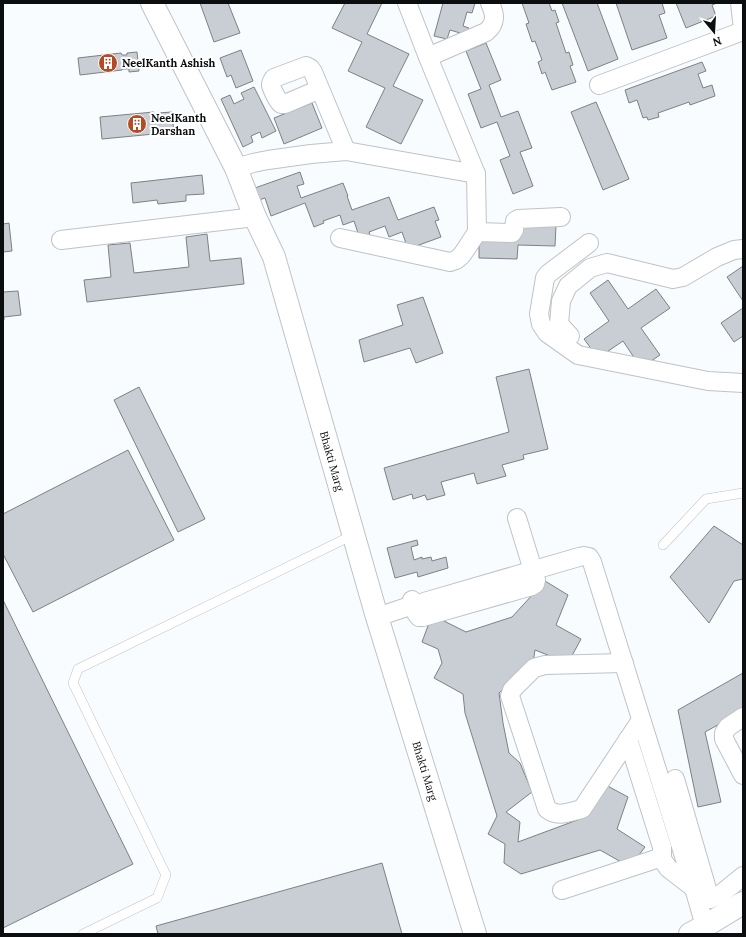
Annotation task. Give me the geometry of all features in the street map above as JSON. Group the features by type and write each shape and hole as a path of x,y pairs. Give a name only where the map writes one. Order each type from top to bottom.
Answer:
{"main road":[{"name":"Bhakti Marg","path":"152,3 236,168 255,217 274,257 378,622 475,934"},
{"path":"704,927 743,904"}],"street":[{"path":"340,238 450,262 461,256 477,232 476,174 407,3"},
{"path":"428,57 486,32 491,28 494,24 494,17 490,3"},
{"path":"599,85 743,30 740,3"},
{"path":"320,89 346,151"},
{"path":"236,168 268,160 346,151 476,174"},
{"path":"61,240 255,217"},
{"path":"477,232 512,233 514,231 515,221 518,219 561,218"},
{"path":"588,243 548,274 545,278 539,314 541,324 548,333 578,355 708,381 743,383"},
{"path":"570,336 559,324 561,301 568,286 590,268 607,263 673,279 683,277 717,257 734,250 743,249"},
{"path":"517,518 533,571"},
{"path":"378,622 415,606 584,556 589,557 592,562 642,720 694,888 704,927"},
{"path":"624,664 545,665 534,668 512,690 510,696 547,809 558,814 582,809 642,720"},
{"path":"743,717 728,727 724,733 724,739 743,775"},
{"path":"562,890 656,859 662,855 662,847 628,739"},
{"path":"675,779 710,898 704,927"},
{"path":"664,862 668,868 694,888"},
{"path":"710,898 721,894 743,876"}],"lane":[{"path":"663,545 706,499 743,493"},
{"path":"84,934 157,898 166,875 73,684 78,669 354,535"}],"building":[{"path":"200,3 228,3 240,33 214,42"},
{"path":"345,3 382,3 367,34 409,54 393,86 423,100 401,144 366,127 385,88 348,71 362,42 332,28"},
{"path":"443,3 475,3 472,13 467,12 463,26 469,28 467,35 450,30 447,39 434,36"},
{"path":"522,3 549,3 552,11 555,10 559,22 556,23 566,53 569,52 573,65 570,66 576,82 552,90 545,72 542,74 538,62 542,60 535,41 532,42 526,24 529,23"},
{"path":"562,3 597,3 618,59 588,71"},
{"path":"616,3 662,3 665,13 659,15 667,38 632,50"},
{"path":"676,3 717,3 712,5 716,16 686,28"},
{"path":"486,43 501,80 489,85 501,117 518,111 532,148 520,152 533,186 513,194 500,160 510,156 497,122 481,128 468,94 481,89 466,51"},
{"path":"241,50 253,81 236,88 231,75 227,77 220,58"},
{"name":"NeelKanth Ashish","path":"137,52 139,71 129,72 129,69 122,69 80,75 78,58 121,53 122,55 127,55 127,53"},
{"path":"702,62 706,71 698,74 703,88 712,85 715,96 690,105 689,102 658,113 659,117 648,120 647,117 643,118 637,100 629,103 625,90"},
{"path":"254,87 276,131 262,138 260,132 251,136 253,142 243,147 221,99 230,95 234,104 244,99 241,93"},
{"path":"596,102 629,179 603,190 571,112"},
{"path":"312,103 322,128 284,144 274,118"},
{"name":"NeelKanth Darshan","path":"154,112 154,115 159,115 158,113 172,112 174,133 161,134 161,132 154,132 154,134 102,139 100,117"},
{"path":"300,172 304,184 297,186 301,198 343,183 352,210 389,197 398,220 434,207 439,220 435,221 441,237 408,249 402,232 389,237 385,226 369,232 370,235 360,239 354,221 343,225 340,215 323,221 324,223 314,227 305,203 271,216 265,198 256,201 252,189"},
{"path":"202,175 204,194 186,195 186,201 158,204 157,200 133,203 131,183"},
{"path":"9,223 12,251 3,252 3,224"},
{"path":"518,224 556,225 555,246 518,245 517,259 479,258 479,236"},
{"path":"207,234 210,261 241,258 244,284 87,302 84,280 111,277 108,245 130,243 134,273 189,267 186,237"},
{"path":"743,266 743,301 727,277"},
{"path":"608,280 628,309 656,289 670,308 641,328 660,355 641,368 623,341 598,358 584,339 609,321 590,293"},
{"path":"18,291 21,315 4,317 3,320 3,292"},
{"path":"423,297 443,353 416,363 410,348 364,362 359,340 403,325 397,305"},
{"path":"743,308 743,336 734,342 721,323"},
{"path":"529,369 548,449 523,455 524,459 502,465 506,476 477,484 474,473 441,482 445,495 427,500 425,495 413,499 412,494 393,500 384,468 509,432 496,377"},
{"path":"139,387 205,519 178,532 114,400"},
{"path":"128,450 174,540 33,612 3,554 3,514"},
{"path":"714,526 743,545 743,579 734,581 709,623 670,577"},
{"path":"417,540 418,545 411,547 414,560 422,557 422,559 431,557 432,561 446,557 448,568 418,577 417,572 395,578 387,548"},
{"path":"545,581 568,595 556,625 581,639 568,663 535,650 533,663 499,693 509,753 520,763 532,792 506,812 520,822 518,842 580,819 602,783 628,797 617,829 645,847 630,867 600,850 521,874 504,863 505,844 488,834 497,816 465,713 463,694 434,678 442,663 438,649 422,642 432,615 466,632 512,617"},
{"path":"3,600 133,864 3,928"},
{"path":"743,673 743,711 705,732 721,802 698,807 678,710"},
{"path":"382,863 402,934 158,934 156,926"}],"place":[{"name":"NeelKanth Ashish","path":"108,63"},
{"name":"NeelKanth Darshan","path":"137,124"}]}
